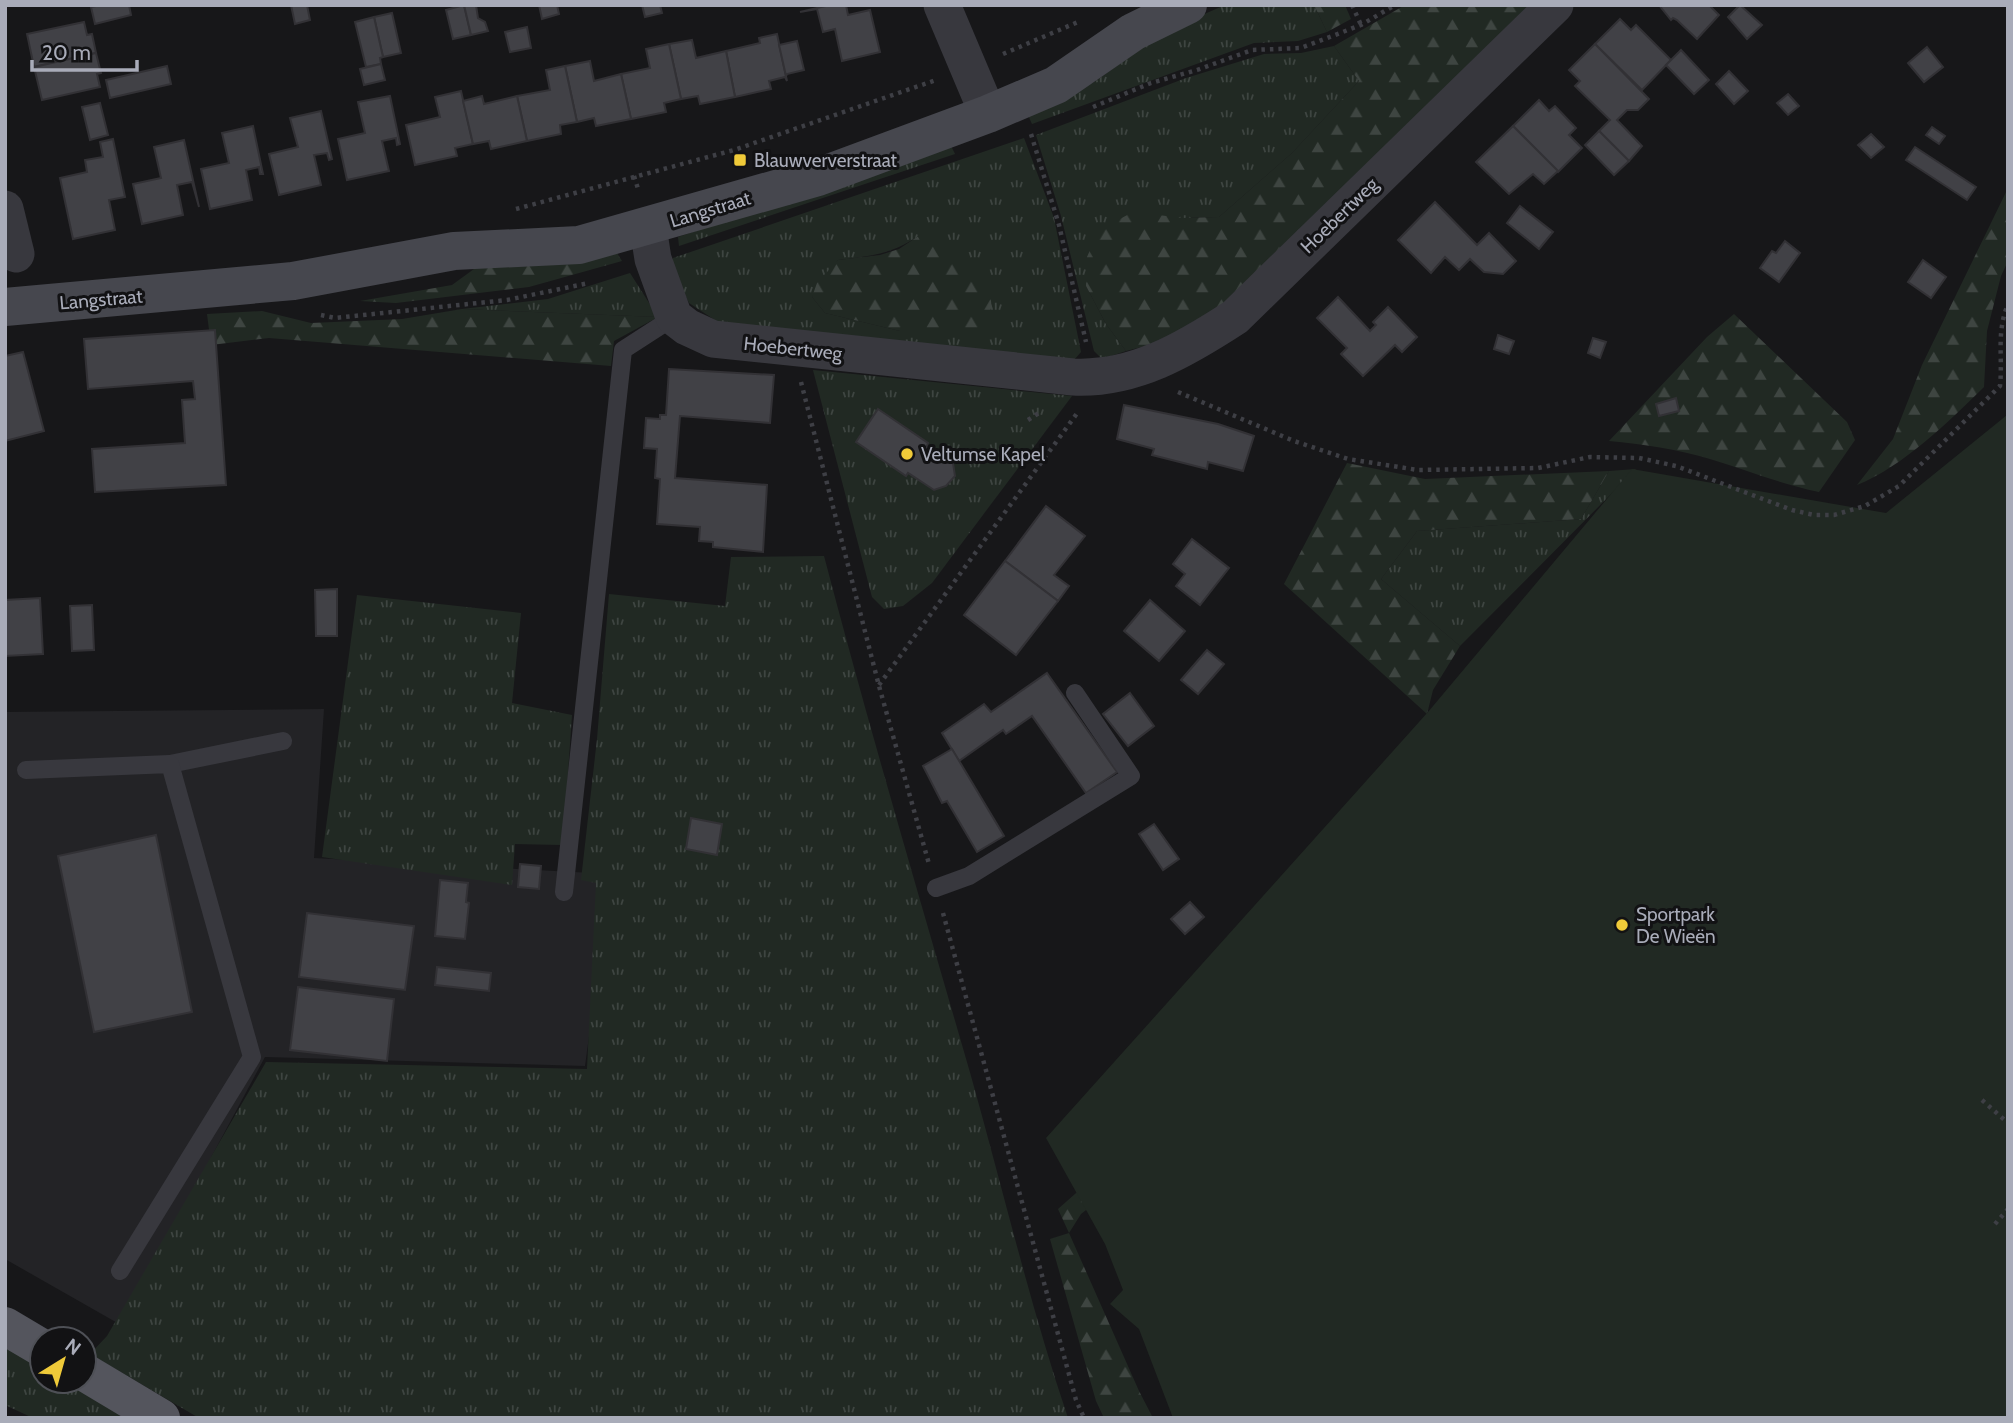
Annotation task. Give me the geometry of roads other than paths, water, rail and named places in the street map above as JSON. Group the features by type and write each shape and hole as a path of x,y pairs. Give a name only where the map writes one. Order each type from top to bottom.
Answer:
{"main road":[{"name":"Langstraat","path":"5,307 293,281 454,251 579,245 818,177 988,114 1056,85 1133,32 1188,5"},
{"path":"5,1326 28,1340"},
{"path":"98,1380 161,1418"}],"street":[{"path":"942,5 988,114"},
{"name":"Hoebertweg","path":"674,317 701,335 724,341 1095,378 1148,364 1186,349 1234,317 1555,5"},
{"path":"5,209 16,254"},
{"path":"648,227 653,259 674,317"}],"lane":[{"path":"564,892 623,350 674,317"},
{"path":"936,888 969,876 1131,776 1075,693"},
{"path":"26,770 170,764 283,741"},
{"path":"120,1271 252,1057 170,764"}],"place":[{"name":"Blauwververstraat","path":"740,160"},
{"name":"Veltumse Kapel","path":"907,454"},
{"name":"Sportpark De Wieën","path":"1622,925"}]}
